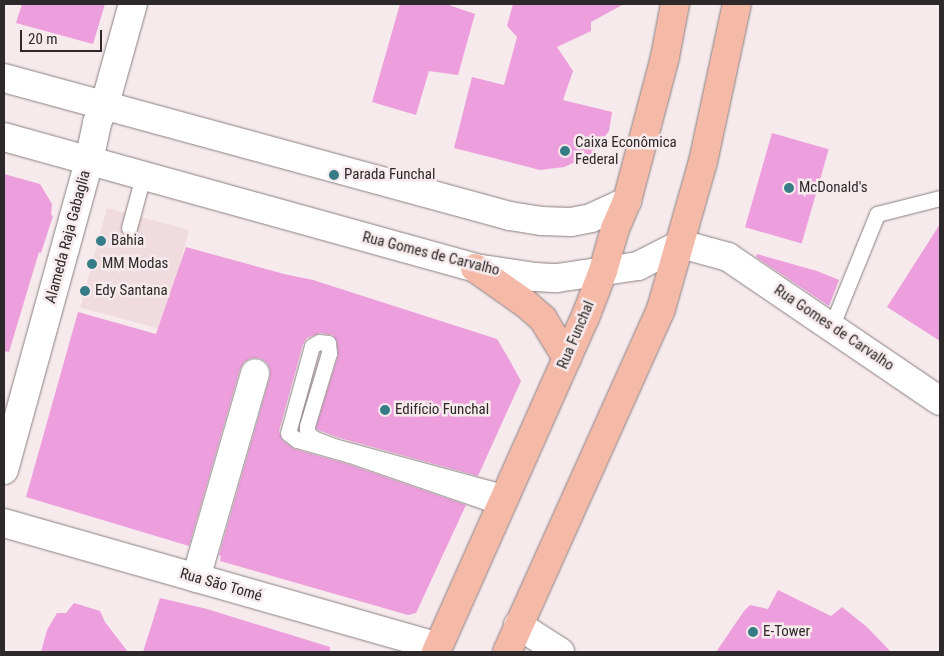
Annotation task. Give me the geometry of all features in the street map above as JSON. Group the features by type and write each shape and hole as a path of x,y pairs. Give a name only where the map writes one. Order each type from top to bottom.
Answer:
{"main road":[{"name":"Rua Funchal","path":"439,650 503,500 568,358 603,271 616,229 627,202 664,57 675,4"},
{"path":"507,652 661,309 703,162 737,4"},
{"path":"475,268 526,304 543,319 568,358"}],"street":[{"name":"Alameda Raja Gabaglia","path":"4,470 98,123 133,4"},
{"path":"4,78 510,216 541,222 571,222 591,218 627,202"},
{"name":"Rua Gomes de Carvalho","path":"4,137 475,268 550,278 638,266 681,244 728,256 832,325 940,401"},
{"path":"196,578 256,372"},
{"name":"Rua São Tomé","path":"4,523 439,650"},
{"path":"518,626 560,652"}],"lane":[{"path":"128,228 143,176"},
{"path":"832,325 877,214 940,198"},
{"path":"319,342 328,343 328,353 307,426 307,432 313,438 503,500 297,440 288,433 312,346 319,342"}],"shaded area":[{"path":"107,208 189,230 162,329 80,307"}],"building":[{"path":"22,4 105,4 93,44 16,23"},
{"path":"400,4 446,4 475,14 458,75 429,71 416,115 372,102"},
{"path":"513,4 624,4 591,22 591,31 557,47 573,71 563,100 612,112 609,131 590,156 564,167 540,170 454,148 472,77 504,85 517,37 507,26"},
{"name":"McDonald's","path":"772,133 829,149 802,243 745,227"},
{"path":"4,174 40,184 52,204 51,215 53,216 41,253 39,252 9,352 4,351"},
{"path":"940,224 940,341 887,307"},
{"path":"186,247 313,280 497,339 521,381 478,476 340,438 318,430 316,427 338,356 337,342 333,335 320,333 307,338 303,344 279,431 282,440 294,449 347,464 466,505 416,613 408,615 220,561 221,556 219,555 270,377 270,369 267,363 260,358 251,358 244,362 240,369 189,546 26,497 78,312 156,334"},
{"path":"757,254 817,271 839,280 829,306 756,257"},
{"path":"778,590 831,616 842,607 867,627 891,652 716,652 750,605 768,609"},
{"path":"160,598 207,609 330,647 330,652 143,652"},
{"path":"74,603 100,611 105,622 128,652 41,652 47,630 57,613 66,613"}],"place":[{"name":"Caixa Econômica Federal","path":"565,151"},
{"name":"Parada Funchal","path":"334,175"},
{"name":"McDonald's","path":"789,188"},
{"name":"Bahia","path":"101,241"},
{"name":"MM Modas","path":"92,264"},
{"name":"Edy Santana","path":"85,291"},
{"name":"Edifício Funchal","path":"385,410"},
{"name":"E-Tower","path":"753,632"}]}
